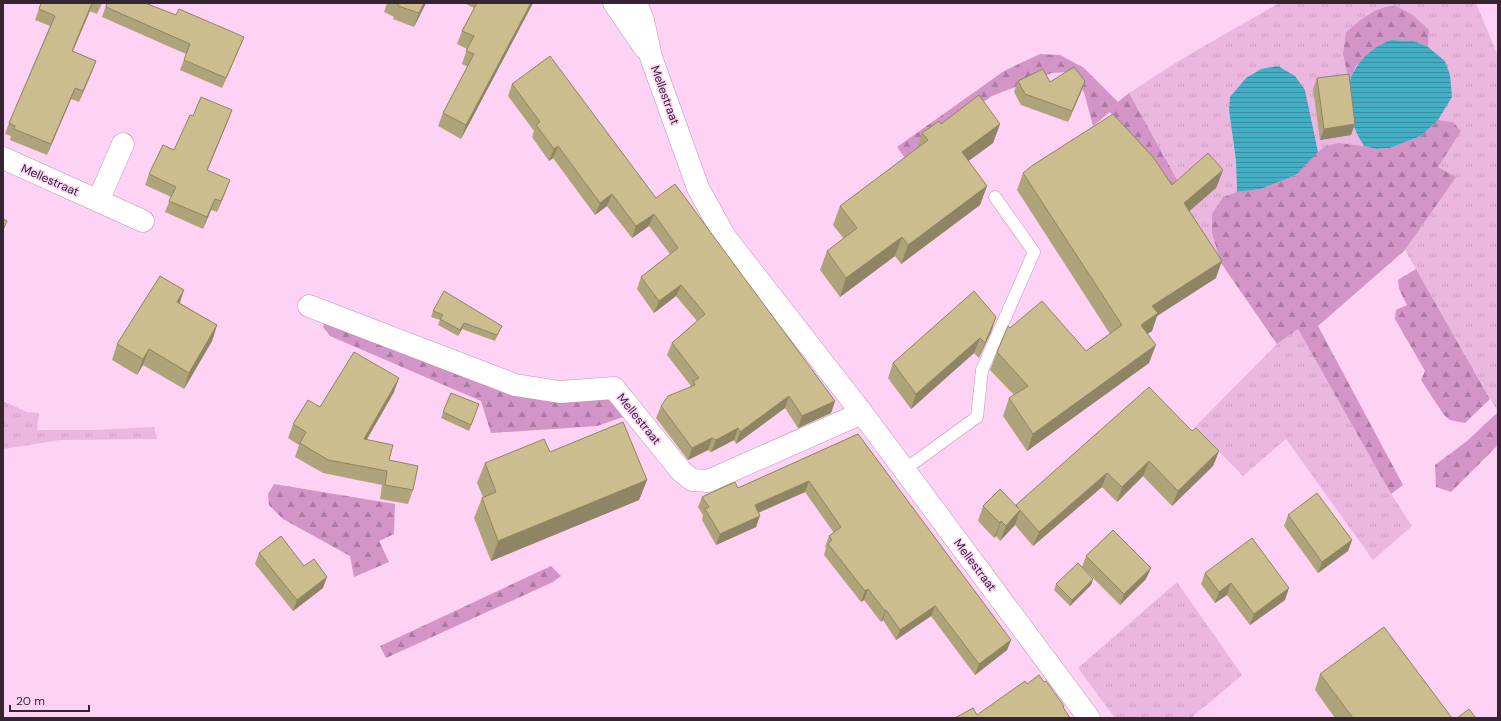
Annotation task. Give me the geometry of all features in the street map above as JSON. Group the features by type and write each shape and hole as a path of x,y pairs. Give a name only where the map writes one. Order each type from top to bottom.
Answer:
{"street":[{"name":"Mellestraat","path":"614,3 651,57"},
{"name":"Mellestraat","path":"636,3 643,20 651,57 698,188 725,237 862,413 1089,718"},
{"path":"98,201 123,144"},
{"name":"Mellestraat","path":"3,158 143,221"},
{"name":"Mellestraat","path":"309,306 515,385 560,392 614,388 681,471 692,480 708,481 862,413"}],"lane":[{"path":"904,470 977,417 982,370 1034,252 995,197"}],"green space":[{"path":"1279,3 1476,3 1498,56 1498,412 1405,250 1455,177 1438,167 1453,122 1438,120 1452,97 1445,61 1428,47 1429,30 1413,15 1396,6 1369,13 1346,32 1355,130 1364,146 1340,144 1329,146 1318,152 1305,90 1261,69 1246,78 1230,97 1229,110 1236,161 1237,192 1223,197 1221,263 1179,211 1180,185 1129,93 1180,60"},
{"path":"1396,6 1413,15 1429,30 1428,47 1414,41 1391,40 1356,66 1349,81 1343,54 1346,32 1369,14 1381,9"},
{"path":"1040,54 1060,55 1084,68 1118,102 1129,93 1180,185 1179,211 1110,112 1093,126 1084,92 1067,72 1052,73 992,96 905,158 897,147 1004,71"},
{"path":"1438,120 1453,122 1461,131 1438,167 1456,177 1405,250 1318,326 1403,485 1391,494 1298,329 1277,344 1221,263 1212,233 1212,214 1223,197 1237,192 1261,189 1296,175 1311,158 1324,147 1338,143 1376,149 1390,148 1421,136"},
{"path":"1416,269 1490,399 1465,423 1450,420 1444,415 1421,380 1425,371 1395,319 1396,310 1407,305 1399,289 1398,280"},
{"path":"327,316 424,356 496,390 545,401 597,397 614,399 623,417 597,426 491,433 481,401 330,336 323,327"},
{"path":"1298,329 1391,494 1412,526 1373,560 1286,439 1243,476 1195,427 1277,344"},
{"path":"3,401 27,412 39,413 37,430 95,430 154,427 157,439 60,440 3,449"},
{"path":"1498,412 1498,445 1451,492 1436,487 1435,465 1467,441"},
{"path":"274,484 395,504 394,534 379,541 389,562 354,577 350,556 283,519 269,505 268,494"},
{"path":"551,566 561,576 553,582 386,658 380,646"},
{"path":"1177,582 1242,675 1191,718 1115,718 1078,668"}],"water":[{"path":"1391,40 1414,41 1428,47 1445,61 1450,75 1452,97 1438,120 1421,136 1390,148 1376,149 1364,146 1356,131 1351,112 1349,85 1353,73 1361,61 1378,46"},
{"path":"1278,66 1295,76 1305,90 1318,152 1296,175 1261,189 1237,192 1236,161 1229,110 1230,97 1246,78 1261,69"}],"building":[{"path":"41,3 92,3 72,51 96,61 83,91 75,88 51,144 14,129 15,126 9,123 55,16 39,9"},
{"path":"107,3 145,3 176,15 179,9 244,37 226,78 184,60 190,44 106,7"},
{"path":"397,3 424,3 419,13 398,6 399,4"},
{"path":"477,3 531,3 466,125 443,113 474,54 466,51 474,36 462,31"},
{"path":"550,56 656,198 675,184 835,401 802,416 789,396 740,432 738,428 716,440 712,438 692,448 661,406 668,396 695,385 693,381 699,378 672,343 705,314 681,285 659,301 641,277 678,248 654,214 636,226 612,194 600,203 558,146 554,149 536,125 540,122 512,84"},
{"path":"1074,67 1085,81 1072,111 1025,94 1018,81 1043,69 1050,82"},
{"path":"1349,74 1355,124 1324,129 1317,78"},
{"path":"979,95 1000,124 962,152 987,186 908,245 902,237 846,278 827,251 857,228 840,206 928,140 922,133 939,121 941,124"},
{"path":"201,97 232,110 207,170 230,180 221,201 215,199 207,217 169,201 176,187 149,174 163,145 174,150 190,115 193,116"},
{"path":"1113,114 1153,157 1172,185 1208,153 1223,170 1184,203 1222,261 1152,306 1158,313 1141,325 1156,345 1033,434 1009,398 1028,386 997,352 1008,326 1010,328 1042,301 1086,351 1122,325 1023,173 1033,165"},
{"path":"3,219 7,221 3,230"},
{"path":"160,276 184,290 177,302 217,325 189,373 149,349 143,359 117,344"},
{"path":"444,291 502,326 497,335 464,323 460,330 440,319 443,315 433,311"},
{"path":"974,291 996,317 985,343 980,338 916,394 893,363"},
{"path":"354,352 399,378 364,439 393,445 389,460 418,466 413,490 385,485 387,471 328,460 300,443 306,432 293,424 308,400 320,407"},
{"path":"1149,387 1192,431 1196,428 1219,451 1178,491 1149,461 1122,487 1107,473 1039,532 1020,510 1006,526 1001,521 1000,523 983,506 1000,489 1019,509 1016,505"},
{"path":"451,393 479,404 471,425 443,412"},
{"path":"623,422 647,480 498,541 482,498 496,492 485,463 544,439 550,452"},
{"path":"858,434 1011,640 979,664 935,606 900,630 886,610 885,611 868,589 865,591 828,544 832,540 829,536 841,527 809,481 755,505 760,516 720,534 705,509 709,507 702,497 735,482 738,488"},
{"path":"1317,493 1352,540 1322,562 1288,515"},
{"path":"1113,530 1151,568 1124,594 1086,556"},
{"path":"281,536 304,566 314,559 327,577 297,600 259,553"},
{"path":"1252,538 1289,588 1254,614 1231,583 1219,592 1205,573"},
{"path":"1078,563 1093,579 1072,600 1056,584"},
{"path":"1384,627 1452,718 1353,718 1320,674"},
{"path":"1039,675 1044,682 1046,681 1064,706 1063,707 1070,718 955,718 973,708 977,715 1025,681 1027,684"},
{"path":"1469,709 1476,718 1457,718"}]}
